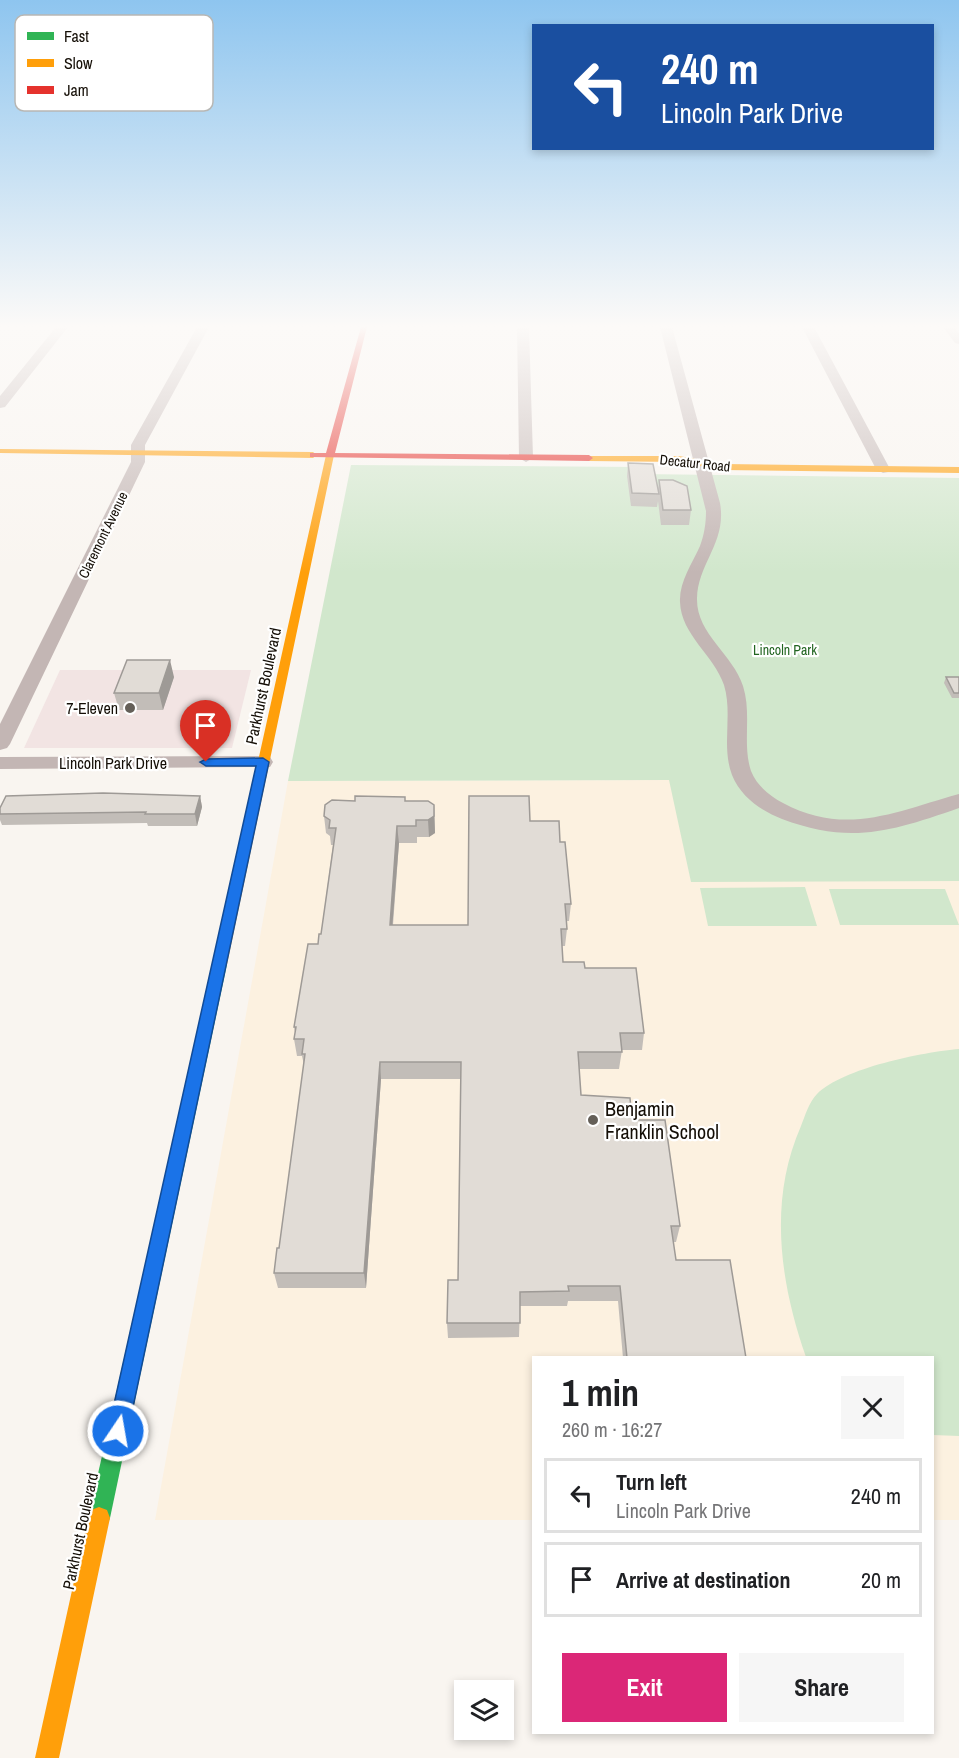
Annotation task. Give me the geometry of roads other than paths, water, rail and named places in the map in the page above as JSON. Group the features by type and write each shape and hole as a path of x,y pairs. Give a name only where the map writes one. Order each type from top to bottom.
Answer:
{"street":[{"name":"Claremont Avenue","path":"0,744 138,462 138,445 158,409"},
{"name":"Parkhurst Boulevard","path":"47,1758 330,456 342,409"},
{"path":"525,409 526,458"},
{"path":"688,409 713,508 714,531 689,591 689,610 733,684 736,699 737,760 742,776 753,791 771,806 809,823 851,829 900,821 959,801"},
{"path":"851,409 883,469"},
{"name":"Decatur Road","path":"0,451 679,459 723,467 959,470"},
{"name":"Lincoln Park Drive","path":"0,763 263,762"}],"place":[{"name":"7-Eleven","path":"130,708"},
{"name":"Benjamin Franklin School","path":"593,1120"}],"park label":[{"name":"Lincoln Park","path":"785,650"}]}
